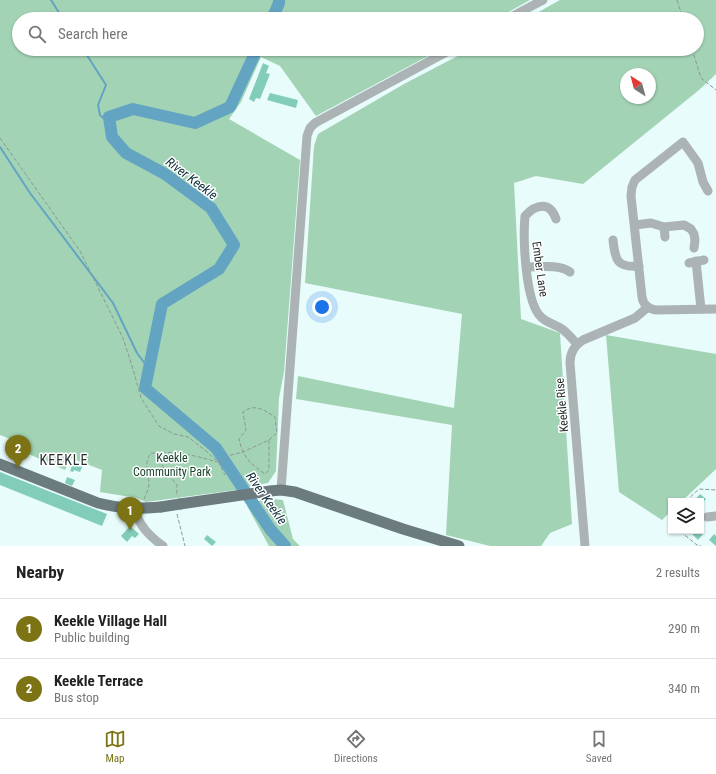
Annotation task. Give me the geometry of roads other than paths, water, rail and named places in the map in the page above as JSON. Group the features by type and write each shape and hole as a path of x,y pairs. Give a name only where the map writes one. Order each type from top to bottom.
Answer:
{"main road":[{"path":"0,464 98,503 114,507 139,509 281,490 295,492 403,529 459,546"}],"street":[{"path":"520,12 542,0"},
{"path":"281,490 307,136 310,128 315,123 439,56"},
{"path":"708,191 703,182 698,163 683,142 634,182 631,196 643,302 648,307 656,310 716,309"},
{"name":"Ember Lane","path":"556,219 554,212 548,207 531,209 525,216 524,237 528,288 539,316 545,321 562,328 577,344"},
{"path":"635,225 651,223 664,227 680,224 688,227 695,236 694,248"},
{"path":"664,227 665,237"},
{"path":"613,240 614,251 619,263 624,266 638,266"},
{"path":"696,261 701,309"},
{"path":"527,267 560,268 566,269 570,272"},
{"path":"577,344 587,337 635,318 648,307"},
{"name":"Keekle Rise","path":"577,344 571,354 570,363 585,546"},
{"path":"139,509 140,524 151,537 163,546"}],"waterway":[{"path":"51,0 59,12"},
{"name":"River Keekle","path":"275,12 279,0"},
{"path":"87,56 106,85 98,105 100,115 110,124"},
{"name":"River Keekle","path":"254,56 230,107 195,123 133,109 109,117 112,137 126,153 165,174 211,208 234,245 219,269 162,304 145,388 216,448 270,529 285,546"},
{"path":"0,147 30,193 113,303 137,353 149,369"}],"place":[{"name":"Keekle Terrace","path":"18,468"},
{"name":"Keekle Village Hall","path":"130,530"}],"district":[{"name":"KEEKLE","path":"64,460"}],"park label":[{"name":"Keekle Community Park","path":"172,465"}]}
